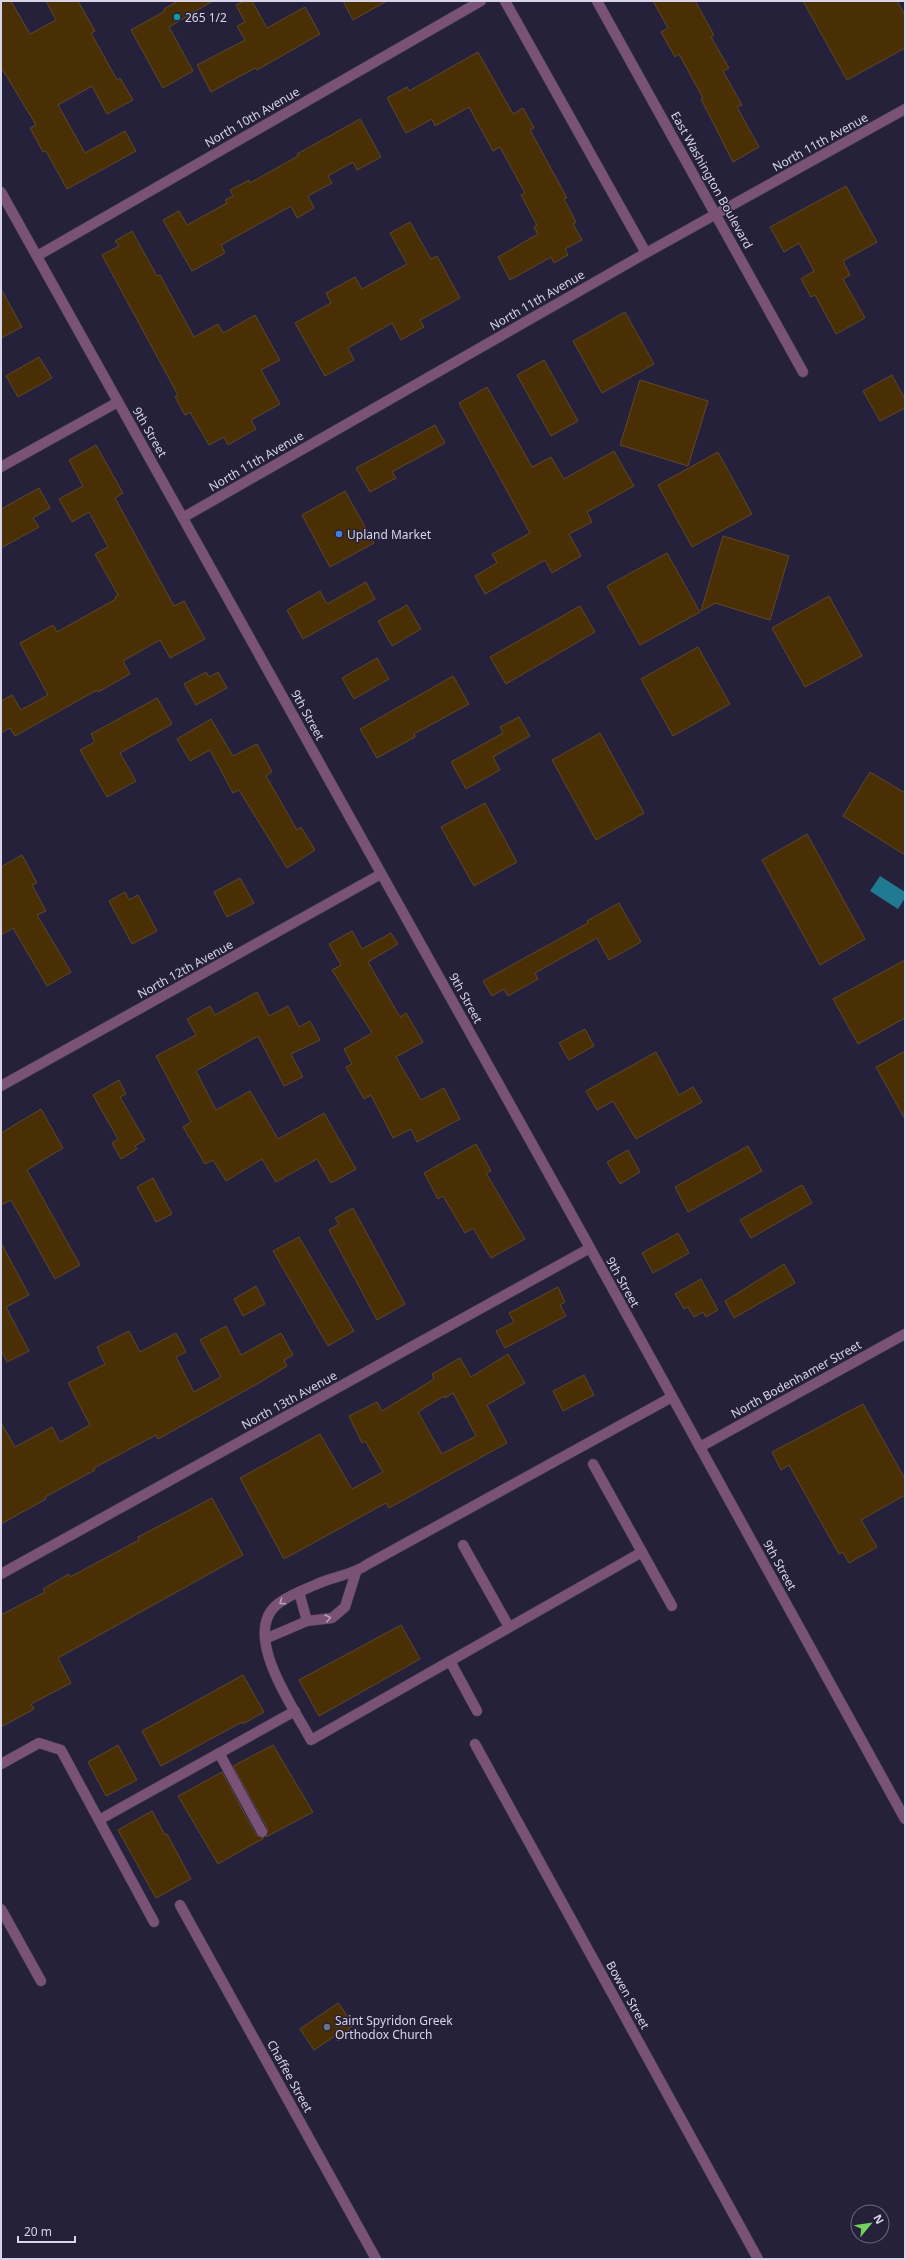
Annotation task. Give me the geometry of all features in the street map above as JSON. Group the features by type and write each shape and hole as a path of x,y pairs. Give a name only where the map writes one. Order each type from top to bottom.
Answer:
{"street":[{"name":"North 10th Avenue","path":"37,256 481,1"},
{"path":"505,1 646,252"},
{"name":"East Washington Boulevard","path":"597,1 803,372"},
{"name":"North 11th Avenue","path":"184,517 646,252 905,109"},
{"name":"9th Street","path":"1,192 184,517 905,1819"},
{"path":"1,467 118,402"},
{"name":"North 12th Avenue","path":"1,1086 381,874"},
{"name":"North 13th Avenue","path":"1,1574 590,1248"},
{"name":"North Bodenhamer Street","path":"700,1447 905,1334"},
{"path":"642,1552 311,1740 268,1659 265,1639 265,1621 278,1603 328,1578 356,1572 672,1397"},
{"path":"593,1464 672,1606"},
{"path":"463,1545 509,1627"},
{"path":"265,1639 307,1621 332,1618 345,1607 356,1572"},
{"path":"299,1592 307,1621"},
{"path":"450,1660 477,1711"},
{"path":"99,1820 295,1710"},
{"path":"1,1764 39,1743 61,1750 154,1922"},
{"name":"Bowen Street","path":"475,1744 758,2259"},
{"path":"219,1753 262,1832"},
{"name":"Chaffee Street","path":"180,1905 376,2259"},
{"path":"1,1909 41,1981"}],"water":[{"path":"880,876 905,892 905,898 898,909 870,891"}],"building":[{"path":"1,1 11,1 30,34 56,20 46,1 78,1 95,31 91,33 117,80 120,78 133,100 107,114 92,86 58,105 85,153 125,131 136,151 67,189 46,151 43,152 30,128 36,125 1,67"},
{"path":"178,1 213,1 169,27 193,71 163,88 131,30 165,11 164,9"},
{"path":"244,1 252,1 267,28 305,7 320,34 257,70 255,68 211,92 197,65 245,40 237,26 245,22 236,5"},
{"path":"343,1 387,1 353,20"},
{"path":"653,1 695,1 714,35 711,37 729,68 723,71 742,105 737,107 759,147 733,162 701,99 703,98 679,54 675,57 661,32 668,28"},
{"path":"803,1 897,1 905,15 905,48 847,80"},
{"path":"478,52 513,114 523,108 534,128 530,130 567,198 564,199 576,222 573,224 582,240 565,249 568,255 554,263 551,257 510,280 498,257 538,234 534,227 537,225 521,195 525,193 500,147 493,151 469,107 435,126 432,119 406,133 387,98 407,87 409,91"},
{"path":"360,119 381,157 357,170 353,162 328,176 332,183 308,196 314,208 297,218 291,206 221,245 225,253 192,271 163,220 179,211 187,225 227,203 225,200 233,196 230,190 249,180 250,183 298,156 297,154"},
{"path":"846,186 877,242 843,261 850,275 843,279 865,318 836,334 815,295 811,297 801,279 814,271 799,243 784,252 770,227"},
{"path":"410,222 431,259 437,256 460,298 420,320 424,327 401,340 392,323 348,348 354,360 325,376 295,323 331,303 326,293 355,277 362,289 407,264 390,233"},
{"path":"132,231 157,276 160,275 194,337 218,324 223,333 255,315 280,360 261,370 280,404 251,420 256,429 228,445 224,437 209,445 190,412 185,415 175,397 178,395 102,255 119,246 115,241"},
{"path":"1,289 22,327 1,338"},
{"path":"625,312 654,364 602,393 573,341"},
{"path":"39,357 52,378 18,397 6,376"},
{"path":"544,360 578,421 551,436 517,375"},
{"path":"892,375 905,399 905,408 880,421 863,391"},
{"path":"640,380 708,401 688,466 620,445"},
{"path":"487,387 532,467 551,457 564,479 614,451 634,486 587,512 592,522 569,534 581,556 552,573 545,560 485,594 475,576 497,563 492,554 530,533 459,403"},
{"path":"435,425 445,443 392,472 396,478 370,492 356,468"},
{"path":"96,445 123,493 115,498 174,606 184,601 205,639 170,658 160,640 123,661 130,674 98,692 97,690 15,736 10,728 1,733 1,701 12,695 21,710 48,695 20,643 53,625 57,632 116,599 115,597 118,595 95,554 108,547 89,512 72,522 59,499 83,486 69,460"},
{"path":"718,452 752,514 692,547 658,485"},
{"path":"39,488 50,508 33,518 39,527 1,548 1,509"},
{"path":"345,491 374,543 330,567 302,515"},
{"path":"723,536 789,556 770,620 715,603 701,611"},
{"path":"667,553 700,612 640,645 607,586"},
{"path":"366,582 375,599 303,639 287,610 320,591 327,604"},
{"path":"829,596 862,656 805,687 772,628"},
{"path":"407,605 421,629 392,646 378,621"},
{"path":"580,606 595,632 506,684 490,657"},
{"path":"698,647 730,704 673,736 641,679"},
{"path":"377,658 389,679 354,699 342,678"},
{"path":"206,672 209,677 218,672 227,688 196,705 184,684"},
{"path":"453,676 469,704 414,734 415,737 377,758 360,729"},
{"path":"157,698 172,724 120,753 136,781 107,797 80,750 95,742 91,734"},
{"path":"519,717 530,736 493,757 500,770 466,789 451,762 503,733 500,727"},
{"path":"211,719 233,756 257,744 272,772 266,776 297,830 301,827 315,850 287,868 239,790 233,793 210,750 190,761 177,739"},
{"path":"600,733 644,813 596,840 552,760"},
{"path":"870,772 905,793 905,855 843,816"},
{"path":"485,803 517,862 474,886 441,827"},
{"path":"807,834 865,939 820,965 762,860"},
{"path":"22,855 37,883 32,885 46,911 37,915 71,972 47,986 13,928 1,935 1,867"},
{"path":"240,878 254,903 227,917 214,892"},
{"path":"125,892 129,900 138,895 157,931 132,944 109,901"},
{"path":"619,903 641,942 609,960 597,938 535,973 538,979 508,996 504,989 492,996 483,981 588,923 587,921"},
{"path":"352,931 362,949 391,933 398,944 368,962 400,1017 406,1013 423,1042 396,1057 421,1100 444,1088 460,1119 417,1142 411,1129 393,1138 371,1095 364,1099 346,1067 352,1064 344,1049 372,1033 332,970 341,965 329,944"},
{"path":"905,960 905,1018 858,1044 833,999"},
{"path":"257,992 269,1016 288,1006 299,1027 310,1021 320,1040 291,1054 303,1077 284,1086 258,1036 196,1071 216,1110 250,1091 278,1139 324,1113 356,1169 331,1183 317,1159 276,1182 262,1159 226,1181 213,1160 205,1164 183,1127 191,1122 156,1056 196,1035 187,1019 210,1006 215,1015"},
{"path":"585,1029 594,1046 569,1060 559,1043"},
{"path":"905,1051 905,1119 876,1067"},
{"path":"656,1052 679,1095 693,1087 702,1102 636,1139 613,1101 597,1110 586,1091"},
{"path":"119,1080 126,1094 120,1097 145,1140 135,1146 137,1149 121,1159 112,1143 118,1139 93,1095"},
{"path":"41,1109 63,1148 27,1170 80,1265 55,1279 11,1200 1,1205 1,1133"},
{"path":"476,1144 491,1171 486,1173 525,1239 491,1258 473,1228 465,1233 443,1196 438,1199 424,1173"},
{"path":"748,1146 762,1171 688,1212 675,1187"},
{"path":"628,1150 640,1172 620,1184 607,1162"},
{"path":"153,1178 172,1214 156,1222 137,1187"},
{"path":"802,1185 812,1203 751,1238 740,1220"},
{"path":"353,1208 405,1304 377,1320 329,1230 339,1224 335,1218"},
{"path":"678,1233 689,1253 653,1273 642,1253"},
{"path":"299,1237 354,1331 328,1346 273,1251"},
{"path":"1,1243 29,1295 6,1307 29,1351 7,1362 1,1350"},
{"path":"784,1264 795,1283 734,1318 725,1301"},
{"path":"701,1279 718,1310 706,1317 703,1312 694,1317 688,1307 684,1309 675,1294"},
{"path":"256,1286 265,1304 243,1316 234,1299"},
{"path":"558,1287 565,1302 560,1305 566,1316 505,1348 496,1331 514,1322 509,1313"},
{"path":"226,1326 241,1355 281,1333 293,1355 284,1360 287,1366 257,1384 158,1439 156,1435 94,1468 95,1470 45,1497 46,1499 1,1524 1,1423 15,1447 52,1427 60,1442 90,1425 68,1383 105,1364 97,1347 129,1331 140,1352 176,1333 186,1352 176,1357 194,1392 221,1377 200,1340"},
{"path":"508,1354 525,1383 487,1405 507,1443 389,1508 386,1503 284,1559 240,1478 320,1434 352,1489 383,1472 365,1441 362,1443 349,1416 377,1402 382,1411 434,1379 432,1374 460,1358 471,1377","holes":["453,1393 476,1436 442,1454 418,1412 444,1396 445,1398"]},
{"path":"584,1375 594,1395 563,1411 553,1391"},
{"path":"863,1404 905,1479 905,1495 861,1520 877,1547 849,1563 843,1552 839,1554 789,1465 781,1470 772,1452"},
{"path":"212,1498 243,1555 58,1658 71,1683 31,1704 34,1709 1,1727 1,1615 45,1592 43,1589 69,1574 70,1577 139,1540 138,1537"},
{"path":"401,1625 420,1659 319,1716 299,1680"},
{"path":"243,1675 264,1712 243,1724 242,1722 161,1766 142,1731"},
{"path":"118,1745 137,1780 106,1796 88,1762"},
{"path":"273,1745 313,1812 266,1837 268,1829 233,1766"},
{"path":"222,1772 256,1835 264,1838 218,1864 178,1796"},
{"path":"152,1811 165,1835 167,1834 191,1879 156,1898 118,1830"},
{"name":"Saint Spyridon Greek Orthodox Church","path":"338,2003 354,2025 348,2029 350,2032 338,2041 335,2036 314,2050 300,2029"}],"place":[{"name":"265 1/2","path":"177,17"},
{"name":"Upland Market","path":"339,534"},
{"name":"Saint Spyridon Greek Orthodox Church","path":"327,2027"}]}
